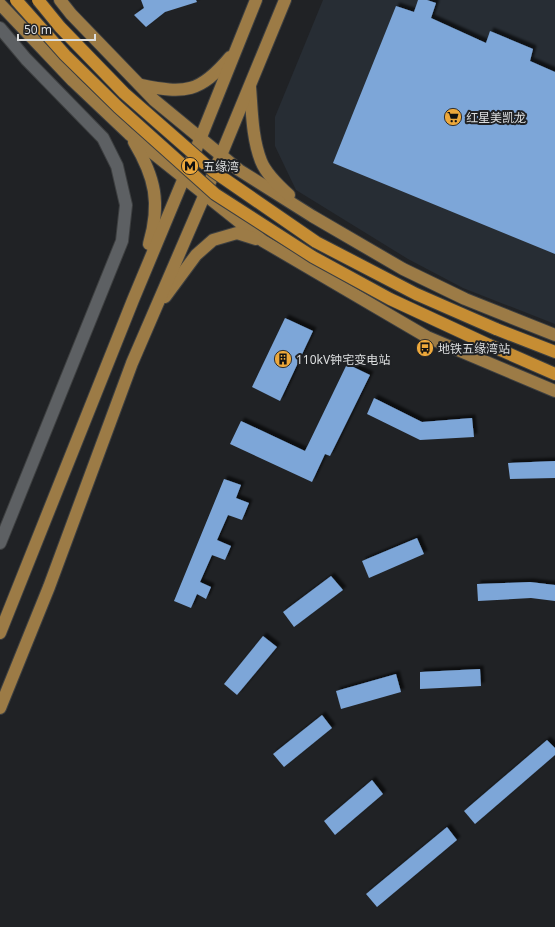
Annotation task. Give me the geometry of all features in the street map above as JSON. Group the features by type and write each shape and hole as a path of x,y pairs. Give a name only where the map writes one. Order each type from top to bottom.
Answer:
{"highway":[{"path":"16,0 65,55 215,194 313,258 390,298 489,345 555,374"},
{"path":"38,0 60,27 124,93 213,171 316,242 416,294 496,329 555,352"}],"main road":[{"path":"60,0 71,14 154,100 221,153 239,170 312,216 402,269 466,299 555,334"},
{"path":"0,633 133,300 256,0"},
{"path":"0,708 49,587 132,363 285,0"},
{"path":"0,4 73,81 129,134 263,241 427,337 555,391"},
{"path":"140,85 170,91 192,88 216,73 237,48"},
{"path":"250,85 255,135 261,162 278,184 312,216"},
{"path":"129,134 148,164 156,198 153,230 133,300"},
{"path":"151,316 196,255 213,240 237,234 263,241"}],"street":[{"path":"0,28 26,58 103,138 117,166 126,205 122,241 0,543"}],"shaded area":[{"path":"323,0 555,0 555,324 463,288 408,259 296,190 275,146 275,117"}],"building":[{"path":"141,0 196,0 197,2 165,12 146,27 134,15 144,8"},
{"name":"红星美凯龙","path":"418,0 427,0 436,3 431,18 486,43 490,31 533,49 530,61 555,72 555,254 333,163 396,6 414,12"},
{"name":"110kV钟宅变电站","path":"285,318 313,331 280,401 252,387"},
{"path":"347,364 370,375 330,456 325,454 312,482 230,444 241,421 305,451"},
{"path":"374,398 422,422 472,418 474,437 420,440 367,414"},
{"path":"555,461 555,478 510,479 508,463"},
{"path":"224,479 241,485 236,498 249,503 242,520 228,515 217,540 231,546 225,560 212,555 200,582 211,587 206,599 197,594 191,608 174,601"},
{"path":"417,538 424,554 369,578 362,561"},
{"path":"331,576 343,590 294,627 283,612"},
{"path":"530,582 555,585 555,601 531,598 478,601 477,584"},
{"path":"263,636 277,647 237,695 224,684"},
{"path":"480,669 481,686 420,689 420,672"},
{"path":"396,674 401,692 341,709 336,691"},
{"path":"322,715 332,728 284,767 273,754"},
{"path":"547,740 555,748 555,755 475,824 464,811"},
{"path":"372,780 383,794 335,835 324,821"},
{"path":"447,827 457,840 377,907 366,894"}],"place":[{"name":"红星美凯龙","path":"453,117"},
{"name":"五缘湾","path":"190,166"},
{"name":"地铁五缘湾站","path":"425,348"},
{"name":"110kV钟宅变电站","path":"283,359"}]}
